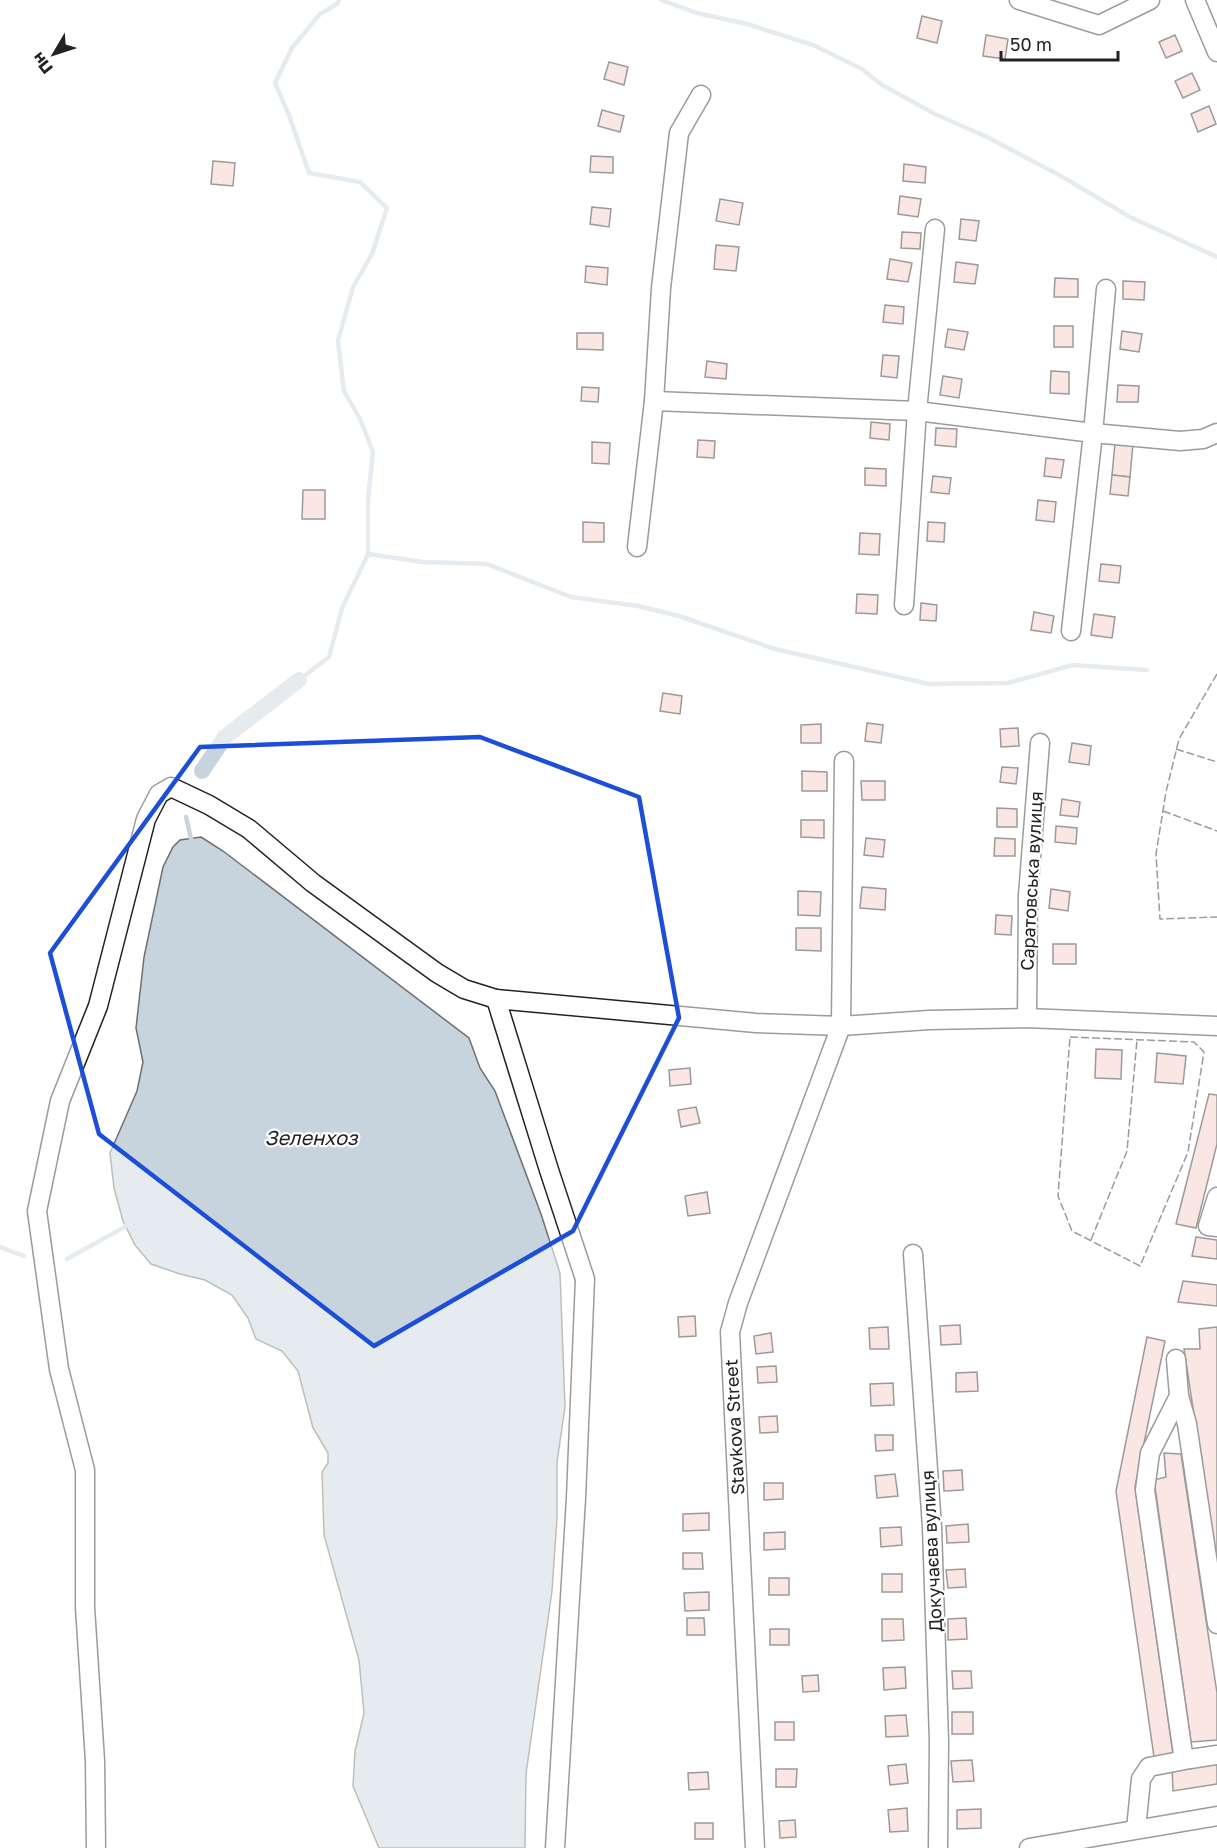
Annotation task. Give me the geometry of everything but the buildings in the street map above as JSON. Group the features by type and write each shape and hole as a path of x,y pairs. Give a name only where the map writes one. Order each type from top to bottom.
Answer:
{"street":[{"path":"1019,0 1099,25 1150,0"},
{"path":"1195,0 1217,52"},
{"path":"637,547 654,401 662,288 679,134 701,95"},
{"path":"904,605 917,411 935,229"},
{"path":"1071,631 1094,433 1106,289"},
{"path":"654,401 917,411 1180,441 1203,439 1217,433"},
{"name":"Саратовська вулиця","path":"1027,1018 1028,895 1040,743"},
{"path":"841,1026 844,762"},
{"path":"96,1848 95,1761 85,1607 85,1470 59,1369 37,1211 60,1101 98,1006 147,819 159,794 171,787 209,805 249,829 313,882 437,973 464,989 496,999 756,1023 841,1026 928,1020 1027,1018 1217,1026"},
{"path":"496,999 585,1279 576,1498 555,1848"},
{"name":"Stavkova Street","path":"755,1848 730,1332 738,1303 841,1026"},
{"path":"1217,1197 1208,1226 1217,1227"},
{"name":"Докучаєва вулиця","path":"913,1254 932,1527 939,1741 938,1848"},
{"path":"1176,1359 1179,1396 1187,1424 1217,1624"},
{"path":"1179,1396 1150,1453 1145,1490 1183,1754 1190,1759"},
{"path":"1136,1829 1141,1779 1149,1767 1217,1755"},
{"path":"1029,1848 1217,1816"}],"highlighted area":[{"path":"480,737 639,797 679,1018 573,1231 374,1346 99,1134 50,953 200,747"}],"water":[{"name":"Зеленхоз","path":"201,837 223,851 469,1038 480,1068 495,1091 541,1214 560,1273 565,1407 557,1462 557,1518 552,1591 526,1774 525,1848 379,1848 353,1786 355,1751 364,1713 359,1660 324,1535 322,1472 328,1463 328,1453 313,1428 298,1371 282,1351 256,1339 248,1318 232,1295 205,1280 151,1264 135,1245 123,1221 114,1188 110,1153 137,1091 143,1062 136,1028 144,957 163,867 173,847 180,840"}],"waterway":[{"path":"299,680 329,657 342,608 368,554 368,499 373,452 360,419 344,391 338,341 353,287 372,254 387,208 360,182 309,173 275,83 292,48 320,14 337,4 339,0"},
{"path":"661,0 697,13 747,24 813,45 862,69 882,85 935,114 987,137 1061,176 1130,217 1217,257"},
{"path":"368,554 423,562 487,564 571,597 638,606 679,616 775,649 929,684 1008,683 1073,665 1147,670"},
{"path":"202,771 225,737 299,680"},
{"path":"186,817 192,843"},
{"path":"67,1259 130,1224"},
{"path":"0,1247 24,1256"}],"fence":[{"path":"1217,674 1179,739 1166,792 1156,854 1160,919 1217,917"},
{"path":"1176,749 1217,762"},
{"path":"1163,811 1217,831"},
{"path":"1070,1037 1194,1042 1204,1052 1188,1152 1140,1266 1072,1231 1058,1196 1070,1037"},
{"path":"1091,1240 1127,1151 1137,1040"}]}
